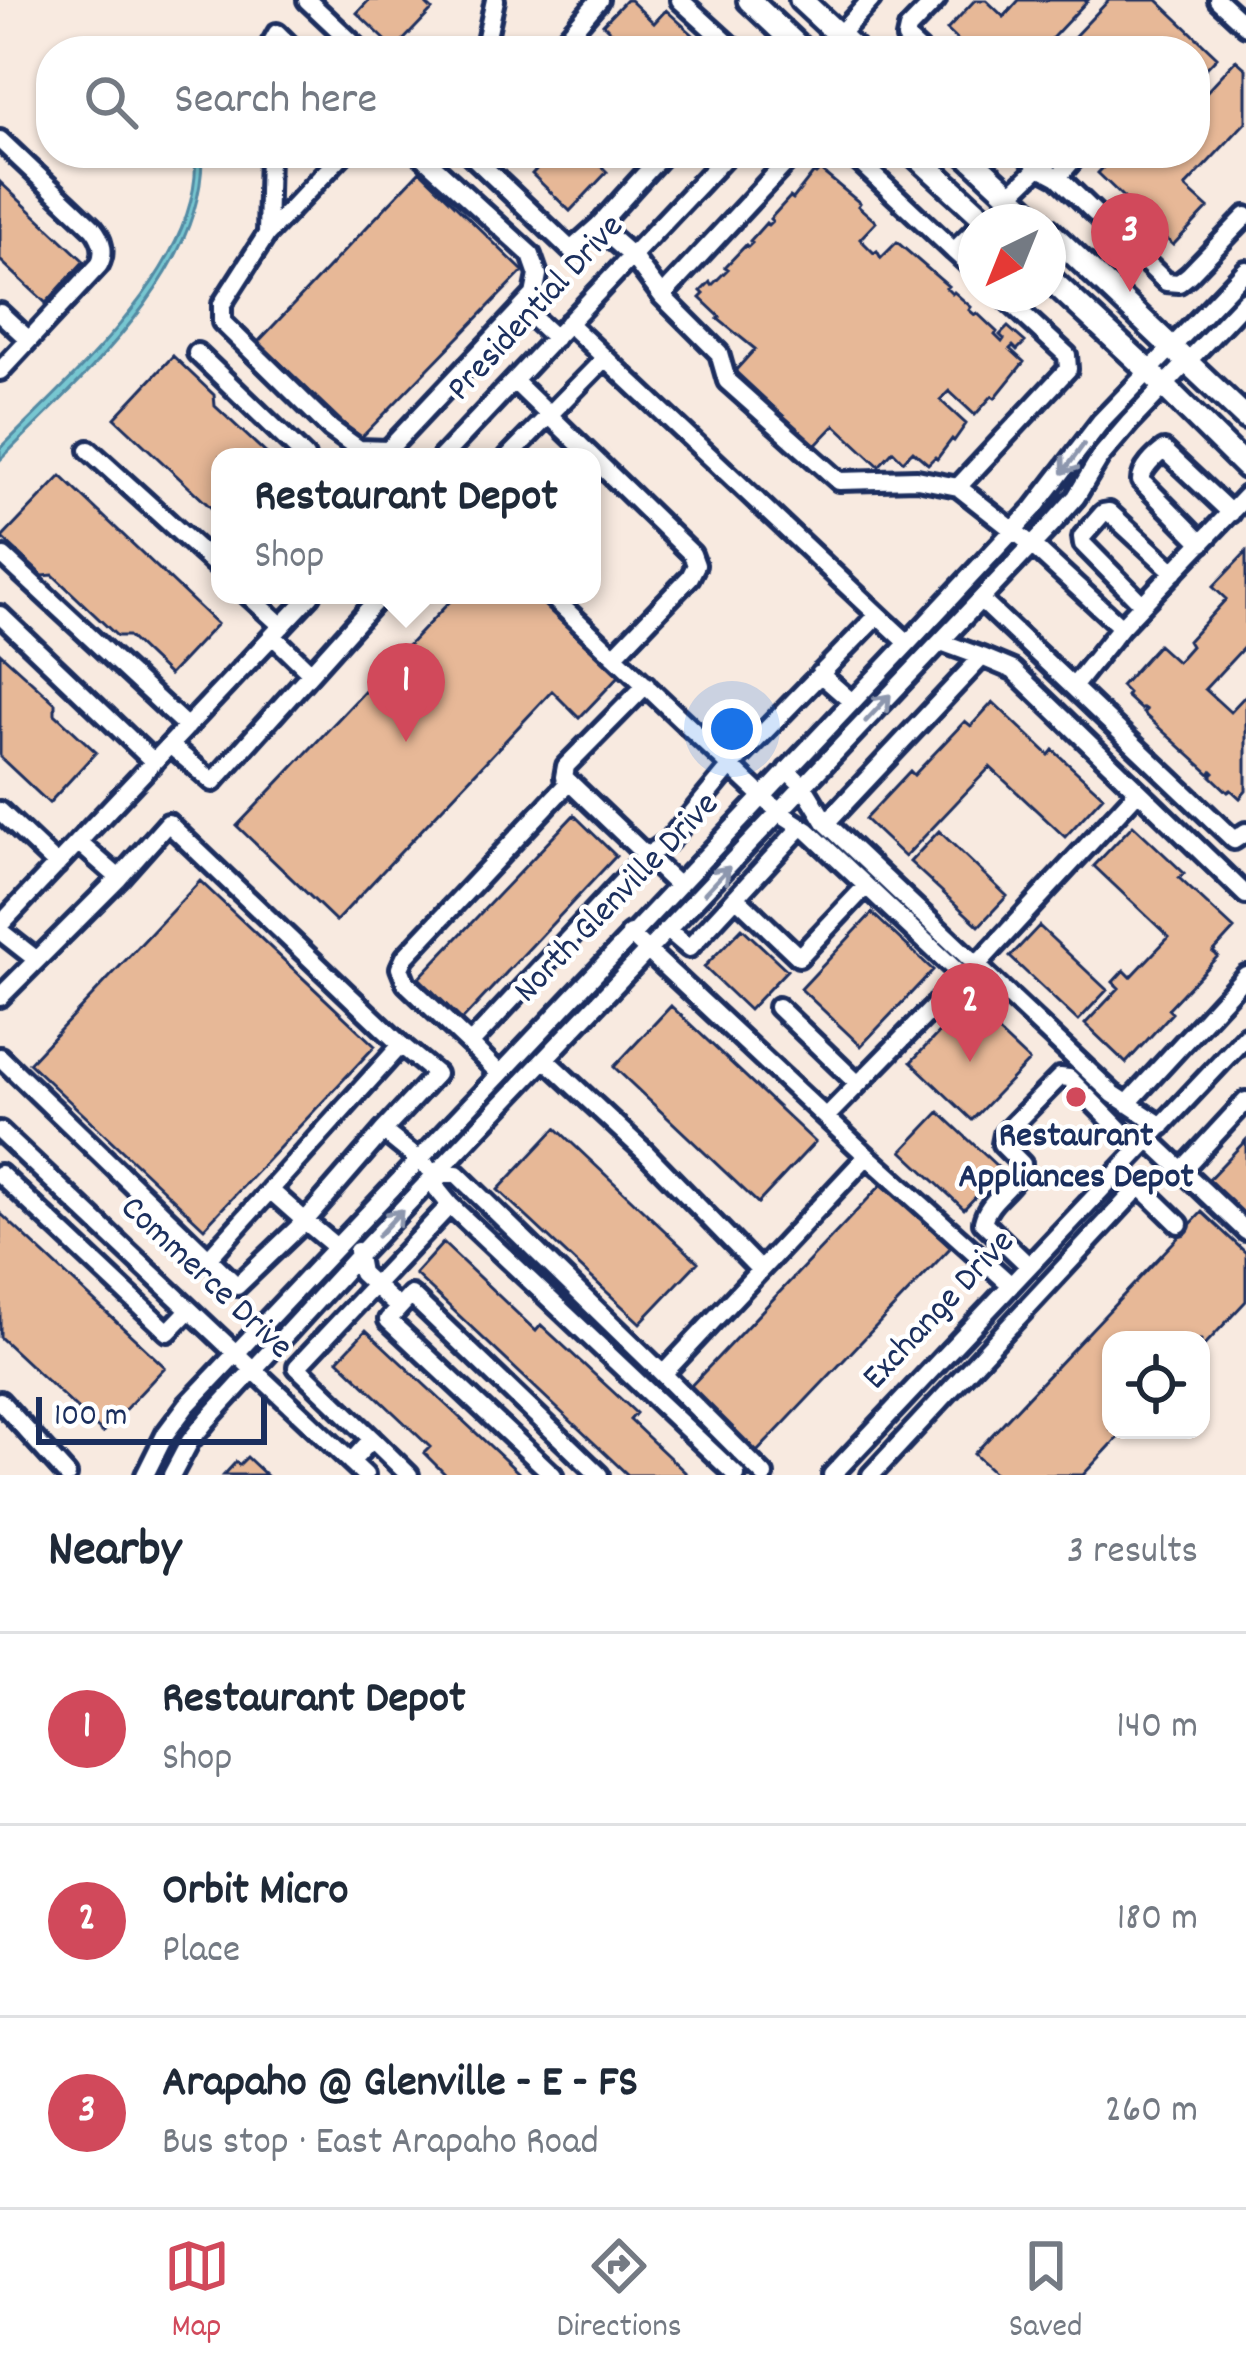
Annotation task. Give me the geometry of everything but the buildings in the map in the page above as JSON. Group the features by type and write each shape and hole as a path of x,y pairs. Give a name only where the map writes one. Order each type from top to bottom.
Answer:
{"main road":[{"path":"749,0 787,36"},
{"path":"801,0 826,36"},
{"path":"929,168 966,204"},
{"path":"981,168 1020,204"},
{"path":"1066,254 1246,418"},
{"path":"1066,294 1246,466"}],"street":[{"path":"307,0 345,36"},
{"path":"490,36 495,0"},
{"path":"680,0 720,36"},
{"path":"906,36 936,0"},
{"path":"1218,0 1246,26"},
{"path":"837,36 868,1"},
{"path":"566,36 588,4"},
{"path":"0,140 93,228 102,245 100,265 0,370"},
{"path":"267,234 269,168"},
{"path":"330,168 267,234 222,304 222,322 358,448"},
{"path":"435,168 530,255 538,275 530,315 555,338"},
{"path":"485,168 571,250 650,168"},
{"name":"Presidential Drive","path":"451,448 714,168"},
{"path":"662,296 781,168"},
{"path":"866,168 958,255"},
{"path":"1010,195 1037,168"},
{"path":"1042,168 1058,177 1166,282 1179,283 1189,275 1246,216"},
{"path":"1058,177 1066,168"},
{"path":"598,226 632,256 662,296 719,353 728,381 839,481 916,479 958,487 1032,545 1120,626"},
{"path":"954,251 958,248"},
{"name":"North Glenville Drive","path":"145,1475 166,1433 234,1353 908,644 1047,493 1101,422 1157,379 1246,270"},
{"path":"396,448 533,296"},
{"name":"North Glenville Drive","path":"1180,354 1246,300"},
{"path":"958,487 1068,369 1067,356 1019,312"},
{"path":"0,313 29,340"},
{"path":"568,323 908,644"},
{"path":"197,353 296,448"},
{"path":"517,448 605,358"},
{"name":"North Glenville Drive","path":"172,1475 190,1441 253,1370 1076,497 1157,379"},
{"path":"514,381 584,448"},
{"path":"89,450 211,561"},
{"path":"1202,543 1141,481 1159,453 1164,450 1231,513"},
{"path":"601,465 692,554 696,565 691,577 614,656"},
{"path":"1073,687 1120,626 1246,496"},
{"path":"1142,604 1083,544 1082,537 1103,513 1109,512 1174,572"},
{"path":"0,558 187,728"},
{"path":"981,600 1242,841"},
{"path":"256,604 311,673"},
{"path":"37,960 0,928 303,604"},
{"path":"170,745 213,782 373,604"},
{"path":"559,604 780,813 963,976 826,1117"},
{"path":"470,1044 645,857 669,841 731,766 878,615"},
{"path":"0,616 154,762"},
{"path":"940,642 1013,670 1246,895"},
{"path":"826,824 982,657"},
{"path":"820,674 852,702"},
{"path":"646,685 566,766 564,777 676,886"},
{"path":"787,770 804,787 826,824 1127,1104 1150,1138"},
{"path":"499,1073 406,983 400,968 405,956 569,782"},
{"path":"976,966 1138,790"},
{"path":"0,812 57,865"},
{"path":"0,997 168,823 436,1074 305,1221 236,1286 0,1057"},
{"path":"669,931 689,948 801,827"},
{"path":"78,842 119,878"},
{"path":"736,897 800,957 866,886"},
{"path":"630,934 1011,1285"},
{"path":"1127,1104 1246,975"},
{"path":"778,1007 858,1084"},
{"path":"208,1259 400,1045"},
{"name":"Exchange Drive","path":"832,1475 1243,1045"},
{"path":"546,1060 645,1152 760,1270"},
{"path":"1029,1266 983,1222 985,1213 1019,1175 1022,1164 1002,1144 1004,1134 1060,1077 1069,1078 1150,1138 1246,1231"},
{"path":"1182,1171 1246,1101"},
{"name":"Commerce Drive","path":"0,1131 358,1468"},
{"path":"383,1131 436,1174 457,1174 764,1475"},
{"path":"663,1374 867,1156"},
{"path":"1122,1168 1179,1224"},
{"path":"0,1174 168,1332 189,1310"},
{"path":"436,1174 437,1190 450,1205 736,1475"},
{"path":"848,1458 868,1475 897,1448 1140,1186"},
{"path":"270,1190 335,1246"},
{"path":"1100,1192 1118,1210"},
{"path":"410,1475 297,1366 450,1205"},
{"path":"359,1221 357,1258 362,1273 399,1308"},
{"path":"1043,1251 1062,1270"},
{"path":"553,1475 388,1320 411,1295 599,1475"},
{"path":"984,1314 1003,1333"},
{"path":"956,1343 976,1362"},
{"path":"925,1376 946,1395"},
{"path":"906,1396 926,1416"},
{"path":"0,1401 67,1475"},
{"path":"876,1428 897,1448"},
{"path":"358,1468 372,1438"}],"water":[{"path":"194,168 200,168 196,202 181,244 158,285 98,361 0,460 0,449 128,315 179,235 192,194"}],"place":[{"name":"Arapaho @ Glenville - E - FS","path":"1130,292"},
{"name":"Restaurant Depot","path":"406,742"},
{"name":"Orbit Micro","path":"970,1062"},
{"name":"Restaurant Appliances Depot","path":"1076,1097"}]}
